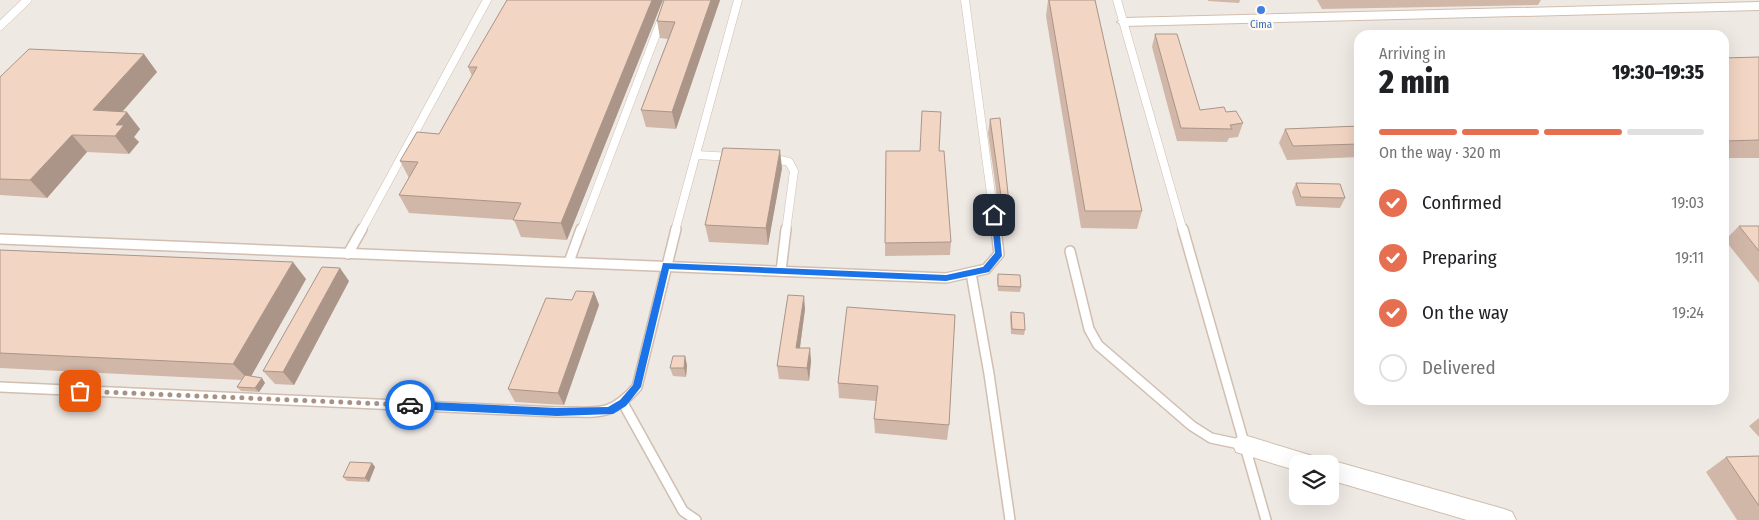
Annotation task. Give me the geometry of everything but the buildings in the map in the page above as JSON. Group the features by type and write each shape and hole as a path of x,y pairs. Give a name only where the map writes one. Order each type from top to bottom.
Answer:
{"street":[{"path":"1124,22 1759,6"},
{"path":"1244,446 1289,459"},
{"path":"1339,473 1504,520"}],"lane":[{"path":"0,26 27,0"},
{"path":"348,254 486,0"},
{"path":"569,262 669,0"},
{"path":"0,387 557,412 610,411 623,403 637,387 666,265 738,0"},
{"path":"0,239 946,278 986,270 999,254 965,0"},
{"path":"1117,0 1266,520"},
{"path":"696,155 741,157"},
{"path":"759,158 777,158 789,162 794,171 782,271"},
{"path":"1070,251 1089,329 1098,345 1192,426 1211,438 1244,446"},
{"path":"971,273 989,374 1010,520"},
{"path":"623,403 684,511 696,520"}],"shaded area":[{"path":"0,0 1759,0 1759,520 0,520"}],"way so far":[{"path":"80,391 410,405"}],"place":[{"name":"Cima","path":"1261,10"}],"route":[{"path":"410,405 557,412 610,411 623,403 637,387 666,265 946,278 986,270 999,254 994,215"}]}
